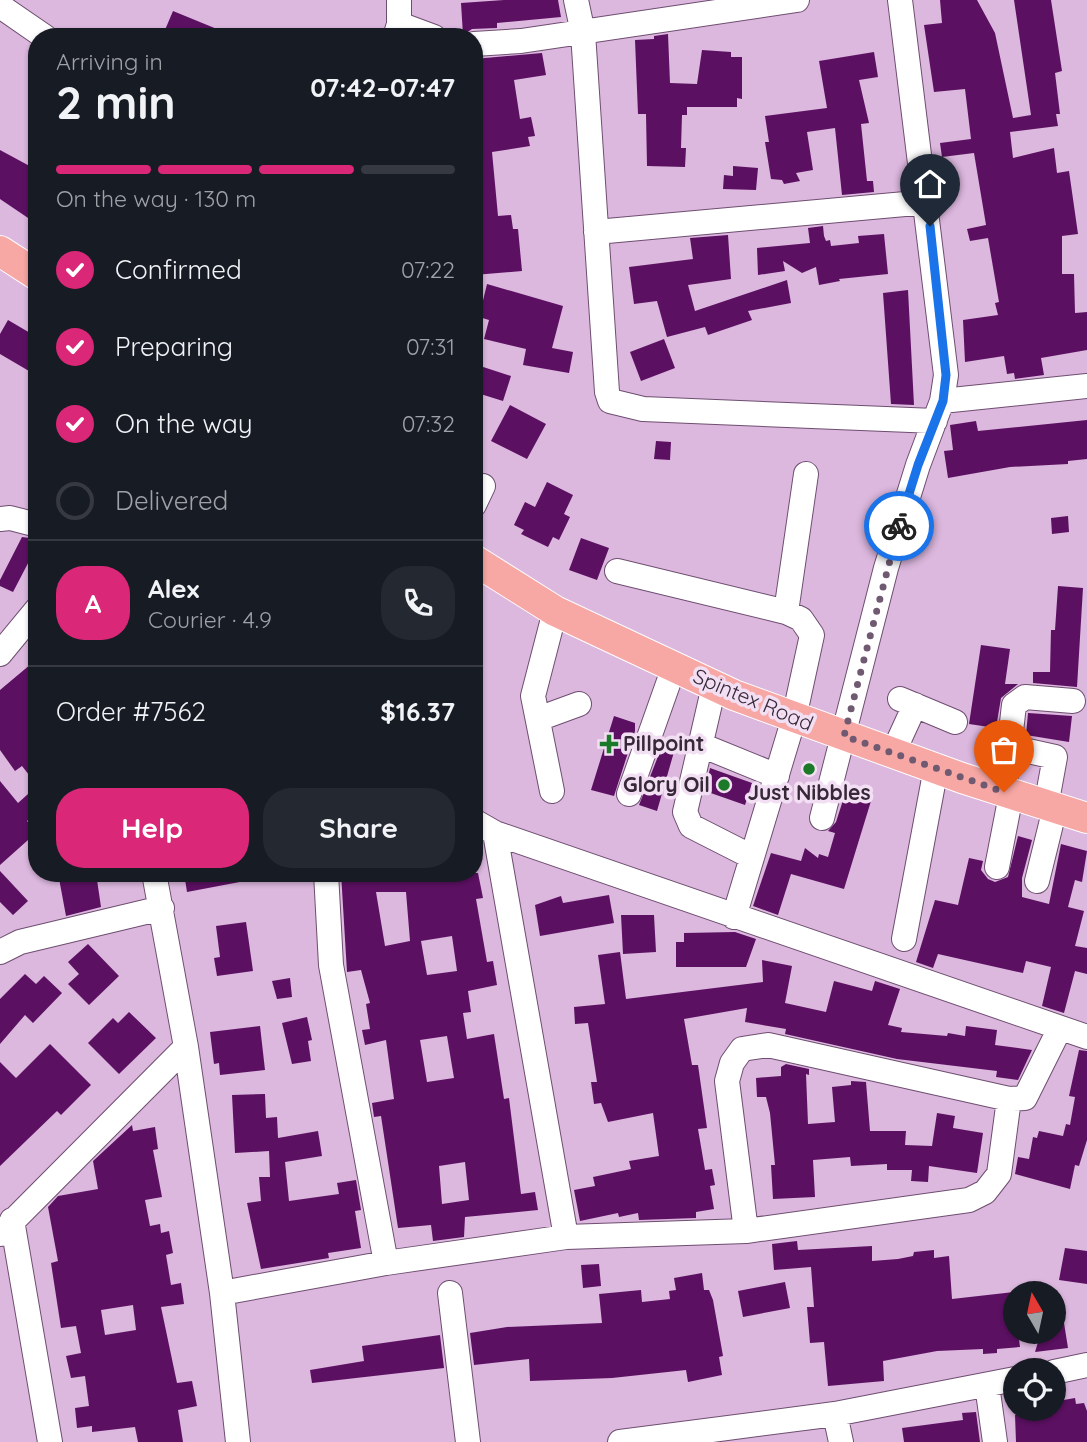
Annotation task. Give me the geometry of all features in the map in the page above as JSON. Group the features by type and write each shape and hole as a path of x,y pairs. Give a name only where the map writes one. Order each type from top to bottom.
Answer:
{"main road":[{"path":"0,251 28,269"},
{"name":"Spintex Road","path":"483,566 555,611 714,686 844,736 1087,818"}],"street":[{"path":"576,0 583,33 607,392 610,401 643,409 939,411 1087,386"},
{"path":"483,43 583,33 797,0"},
{"path":"822,818 886,568 918,465 939,411 946,375 927,202 900,0"},
{"path":"0,6 32,28"},
{"path":"398,20 415,28"},
{"path":"596,232 927,202"},
{"path":"786,612 806,474"},
{"path":"0,519 10,518 28,523"},
{"path":"617,571 786,612 801,620 812,635 794,718 734,917"},
{"path":"552,791 533,696 555,611"},
{"path":"0,654 28,620"},
{"path":"629,794 674,667"},
{"path":"714,686 685,812 691,826 752,857"},
{"path":"997,867 1007,793 1014,705 1025,697 1073,701"},
{"path":"893,753 907,702 955,722"},
{"path":"538,719 579,704"},
{"path":"701,745 777,776"},
{"path":"1010,747 1055,757 1051,807 1037,881"},
{"path":"904,939 936,768"},
{"path":"484,827 734,917 1059,1030 1087,1037"},
{"path":"484,827 566,1237"},
{"path":"155,882 186,1046 222,1293 238,1442"},
{"path":"326,882 331,965 386,1263"},
{"path":"0,953 20,942 162,908"},
{"path":"746,1231 727,1081 732,1063 742,1049 768,1045 1009,1099 1024,1098 1033,1086 1059,1030"},
{"path":"50,1442 6,1227 186,1046"},
{"path":"222,1293 386,1263 566,1237 746,1231 969,1200 985,1192 999,1174 1009,1099"},
{"path":"450,1293 468,1442"},
{"path":"1066,1369 1087,1365"},
{"path":"620,1442 835,1414 1003,1382"},
{"path":"987,1385 995,1442"},
{"path":"835,1414 841,1442"}],"building":[{"path":"558,0 561,17 497,23 497,28 463,28 461,3"},
{"path":"940,0 977,0 995,33 1013,118 1031,115 1014,0 1051,0 1062,71 1055,73 1060,114 1056,114 1058,126 1010,132 1013,158 1054,148 1057,173 1069,171 1078,234 1062,236 1062,274 1074,274 1075,313 1087,312 1087,350 1041,358 1044,375 1015,379 1014,373 1007,374 1004,356 965,362 963,320 998,315 995,303 999,302 988,238 970,241 967,229 986,225 974,153 942,157 940,143 971,139 965,89 934,92 924,25 942,23"},
{"path":"173,11 214,28 166,28"},
{"path":"668,34 670,83 697,84 702,50 731,52 731,57 742,57 742,99 737,98 737,107 687,107 687,115 682,115 681,148 686,148 685,167 647,166 646,114 638,114 635,40 654,39 654,36"},
{"path":"874,52 878,77 859,80 869,123 861,124 867,181 873,181 874,192 842,195 835,128 807,132 813,170 796,173 800,181 784,184 782,180 771,179 765,142 769,142 765,116 827,108 819,61"},
{"path":"542,53 546,75 514,80 520,119 531,117 535,136 528,137 530,146 492,152 498,216 511,215 513,229 518,229 522,271 483,274 483,58"},
{"path":"0,150 28,165 28,218 0,199"},
{"path":"733,166 758,168 756,190 723,189 724,175 733,176"},
{"path":"823,226 826,241 830,240 831,246 859,243 858,236 884,234 888,274 839,279 840,281 819,285 816,267 802,273 783,261 785,271 758,275 757,248 810,243 808,228"},
{"path":"728,235 731,279 688,285 695,311 787,280 791,303 748,311 752,320 708,335 705,327 667,337 657,301 634,304 629,267 693,259 690,238"},
{"path":"487,284 563,306 552,348 573,352 569,373 523,365 526,349 484,339 489,320 483,318"},
{"path":"908,290 914,405 891,404 883,293"},
{"path":"8,320 28,332 28,370 0,354 0,334"},
{"path":"664,339 675,368 641,381 630,352"},
{"path":"483,367 511,376 503,401 483,395"},
{"path":"510,405 546,424 527,459 491,441"},
{"path":"1087,420 1087,459 1068,461 1068,464 1010,467 948,478 944,451 953,450 950,425 976,421 978,431"},
{"path":"656,441 671,442 670,460 654,459"},
{"path":"547,482 573,495 564,514 570,517 559,540 553,537 548,547 521,534 524,530 514,525 525,502 535,507"},
{"path":"1068,516 1069,532 1052,534 1051,518"},
{"path":"22,537 28,538 28,563 13,592 0,586 0,580"},
{"path":"581,538 609,548 597,580 569,570"},
{"path":"1058,586 1083,588 1077,687 1033,683 1033,672 1050,672 1051,630 1055,630"},
{"path":"981,645 1010,649 1005,684 1018,684 1001,698 996,728 969,724"},
{"path":"28,667 28,774 22,766 15,771 0,750 0,690"},
{"path":"1028,713 1072,716 1069,742 1026,735"},
{"path":"614,716 635,723 635,731 614,796 591,790"},
{"path":"664,741 676,745 657,811 639,805"},
{"path":"710,768 752,783 745,805 705,791"},
{"path":"0,781 18,803 28,794 28,840 0,865"},
{"path":"850,788 870,796 871,801 844,889 791,874 778,915 753,906 771,853 801,861 805,848 818,858 819,854 828,857 835,833 828,831 836,822 845,794 848,796"},
{"path":"1018,836 1032,840 1022,878 1022,897 1049,904 1061,844 1087,851 1082,882 1075,880 1068,907 1084,911 1075,946 1087,948 1087,974 1075,971 1064,1013 1042,1006 1051,967 1026,961 1023,973 938,954 933,968 916,962 935,900 958,905 969,858 983,861 981,870 988,879 995,882 1008,877"},
{"path":"0,871 28,901 13,915 0,902"},
{"path":"60,882 97,882 101,907 66,916"},
{"path":"185,882 240,882 187,892"},
{"path":"342,882 480,882 483,898 476,899 487,962 493,961 497,985 468,991 471,1012 463,1013 467,1039 494,1034 504,1099 509,1098 521,1194 535,1192 538,1210 465,1217 464,1237 433,1241 431,1225 398,1228 381,1116 374,1117 372,1103 394,1099 386,1040 365,1045 362,1030 370,1029 366,1004 370,1003 361,970 347,972","holes":["376,892 406,892 410,941 385,946","452,936 457,971 427,975 421,941","447,1036 454,1078 427,1082 420,1040","465,1162 469,1200 442,1204 439,1166"]},
{"path":"609,895 614,923 540,936 535,905 561,896 563,903"},
{"path":"621,915 654,915 656,952 623,954"},
{"path":"246,922 253,971 217,976 214,958 220,957 216,926"},
{"path":"735,932 756,939 746,967 676,967 676,942 684,942 684,933"},
{"path":"88,944 119,976 89,1005 68,984 79,974 68,962"},
{"path":"620,952 626,999 763,982 762,960 792,966 785,1003 826,1012 834,981 872,991 875,981 900,989 888,1025 902,1028 901,1032 965,1036 966,1026 997,1030 995,1045 1032,1050 1018,1080 996,1077 997,1071 897,1059 785,1034 786,1029 745,1022 747,1008 684,1019 692,1065 698,1065 707,1128 698,1129 705,1170 712,1169 715,1185 710,1186 714,1209 696,1212 696,1218 639,1220 638,1213 619,1217 618,1213 580,1221 574,1190 595,1186 593,1177 631,1169 629,1161 659,1156 653,1113 608,1122 601,1103 594,1104 591,1082 597,1082 588,1023 575,1024 574,1007 605,1004 598,955"},
{"path":"25,974 36,984 44,976 62,993 33,1023 25,1015 0,1044 0,999"},
{"path":"290,978 292,997 277,999 272,981"},
{"path":"129,1012 156,1038 119,1074 88,1043 113,1018 118,1023"},
{"path":"307,1017 312,1040 308,1041 311,1061 292,1064 282,1023"},
{"path":"260,1026 265,1070 220,1075 219,1063 214,1064 210,1032"},
{"path":"50,1044 91,1085 61,1115 57,1111 0,1166 0,1062 16,1078"},
{"path":"1079,1050 1087,1051 1087,1140 1079,1166 1075,1165 1070,1189 1015,1174 1018,1157 1029,1159 1033,1137 1037,1138 1039,1131 1063,1136 1066,1124 1070,1125 1075,1097 1069,1096"},
{"path":"786,1064 809,1069 809,1075 806,1074 808,1124 835,1122 832,1087 851,1085 851,1081 866,1082 870,1131 906,1131 905,1145 932,1146 937,1113 955,1116 953,1128 983,1133 977,1173 929,1166 928,1182 911,1181 912,1170 887,1170 887,1164 851,1166 850,1157 813,1160 815,1197 773,1199 771,1165 775,1165 770,1113 766,1097 757,1097 756,1078 781,1076 781,1067"},
{"path":"265,1094 266,1118 277,1117 278,1138 318,1131 322,1156 285,1162 289,1201 339,1194 337,1183 356,1180 361,1210 355,1211 361,1248 328,1253 329,1258 261,1269 247,1203 261,1201 259,1177 270,1177 269,1151 235,1153 232,1095"},
{"path":"132,1125 133,1131 155,1127 158,1149 153,1150 162,1197 145,1200 150,1226 160,1224 161,1233 169,1231 173,1253 166,1255 171,1285 181,1283 184,1304 161,1307 177,1383 192,1381 197,1406 178,1410 183,1442 138,1442 135,1427 92,1432 92,1426 77,1428 75,1408 89,1406 85,1376 71,1378 66,1356 81,1353 76,1326 61,1328 51,1263 58,1261 48,1207 58,1196 98,1189 93,1161","holes":["133,1305 136,1330 105,1335 101,1310"]},
{"path":"797,1241 798,1250 872,1246 872,1261 898,1259 913,1256 914,1252 934,1250 934,1258 949,1256 952,1299 1003,1293 1003,1344 1020,1344 1020,1347 997,1349 997,1353 983,1354 983,1349 937,1351 883,1361 884,1381 828,1386 824,1342 810,1343 807,1307 814,1307 811,1267 774,1270 772,1244"},
{"path":"1065,1248 1087,1251 1087,1284 1059,1280"},
{"path":"599,1264 601,1286 583,1288 581,1265"},
{"path":"702,1273 704,1290 709,1290 713,1300 723,1356 719,1357 722,1375 688,1382 686,1370 612,1378 530,1381 529,1359 474,1365 470,1333 507,1327 602,1323 599,1294 641,1290 642,1302 670,1299 669,1291 676,1290 674,1278"},
{"path":"785,1282 790,1308 743,1317 738,1291"},
{"path":"440,1335 444,1368 312,1383 310,1370 364,1361 362,1346"},
{"path":"1066,1335 1068,1348 1035,1352 1037,1344 1066,1344"},
{"path":"1075,1398 1076,1404 1084,1403 1087,1411 1087,1442 1016,1442 1015,1421 1066,1421 1066,1400"},
{"path":"976,1412 980,1442 904,1442 902,1428 963,1420 962,1413"}],"way so far":[{"path":"899,526 844,736 1004,792"}],"place":[{"name":"Pillpoint","path":"609,744"},
{"name":"Just Nibbles","path":"809,769"},
{"name":"Glory Oil","path":"724,785"}],"route":[{"path":"899,526 918,465 943,401 946,375 930,226"}]}
